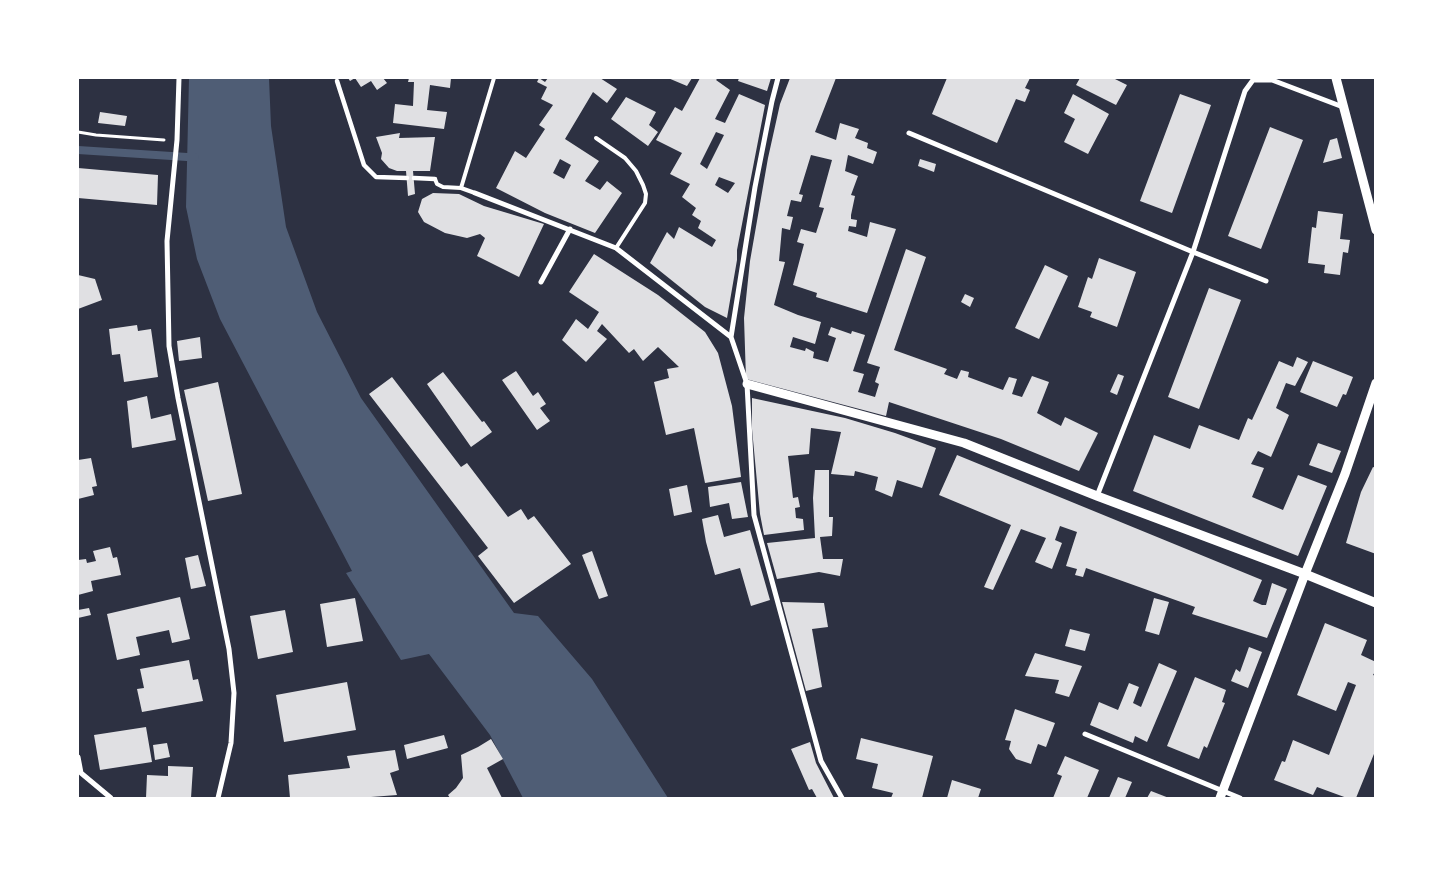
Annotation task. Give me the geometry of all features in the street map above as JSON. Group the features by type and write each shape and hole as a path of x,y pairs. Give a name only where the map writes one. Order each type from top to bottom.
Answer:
{"street":[{"path":"179,78 177,143 167,241 169,346 229,649 234,693 231,743 218,798"},
{"path":"778,78 756,187 731,337 747,384 754,515 822,761 842,798"},
{"path":"1336,78 1376,230"},
{"path":"1097,496 1193,252 1245,91 1252,80 1272,80 1343,107"},
{"path":"337,81 364,165 376,177 407,178"},
{"path":"908,132 1266,281"},
{"path":"414,178 435,179"},
{"path":"475,193 616,248 731,337"},
{"path":"540,282 570,229"},
{"path":"1222,795 1305,574 1345,474 1376,383"},
{"path":"747,384 964,443 1376,603"},
{"path":"1086,734 1222,795 1240,798"},
{"path":"78,757 82,773 111,798"}],"lane":[{"path":"461,188 494,78"},
{"path":"596,138 625,158 636,171 646,194 644,202 616,248"},
{"path":"435,179 437,184 443,187 461,188 475,193"}],"path":[{"path":"78,132 177,143"}],"water":[{"path":"189,78 269,78 271,126 286,227 317,312 361,398 514,613 538,616 592,679 668,798 523,798 490,735 429,654 401,660 346,573 352,571 220,319 197,259 186,207"}],"building":[{"path":"355,78 383,78 387,83 377,90 371,81 361,87"},
{"path":"409,78 451,78 450,88 430,85 427,110 447,112 444,129 393,123 395,104 413,106 414,82 408,82"},
{"path":"539,78 545,82 548,78 600,78 617,89 607,103 593,92 565,139 599,161 585,181 600,190 607,181 622,193 595,233 545,213 496,188 515,151 526,158 545,129 539,125 553,105 541,99 547,87 537,82","holes":["560,159 571,165 564,179 553,173"]},
{"path":"668,78 692,78 687,86"},
{"path":"700,78 718,78 716,80 730,90 715,119 725,123 739,94 765,105 737,250 727,318 705,307 650,263 667,232 674,239 679,227 712,247 716,240 698,228 701,221 692,215 696,208 682,197 690,184 670,174 682,153 656,140 675,107 682,111","holes":["716,132 724,135 707,169 700,164","719,177 735,183 728,193 715,185"]},
{"path":"739,78 771,78 767,91 738,81"},
{"path":"790,78 836,78 815,132 836,140 840,123 859,129 855,138 868,143 867,148 877,152 873,164 848,155 845,171 858,176 851,195 855,196 851,219 857,220 856,227 849,226 848,231 867,237 870,222 896,229 867,313 816,297 817,293 793,285 804,244 797,242 801,229 816,233 824,208 819,207 832,160 811,155 799,194 803,195 801,202 791,200 787,216 793,217 790,230 782,228 779,261 785,262 774,305 821,322 815,344 793,337 790,347 805,351 806,348 814,352 813,358 828,362 836,338 828,335 831,327 851,334 852,331 865,335 853,371 864,374 858,392 875,397 879,384 875,382 880,367 867,363 906,249 926,257 894,350 947,369 944,374 957,379 961,370 969,372 968,377 1003,390 1009,377 1017,379 1012,394 1022,397 1032,376 1049,382 1037,413 1061,426 1065,417 1098,433 1079,471 1001,439 889,402 886,416 746,379 744,318 750,261 768,158 780,104"},
{"path":"947,78 1030,78 1025,88 1030,90 1025,102 1016,99 997,143 932,114"},
{"path":"1080,78 1113,78 1127,85 1116,105 1076,85"},
{"path":"1073,94 1109,114 1088,154 1064,142 1075,119 1064,113"},
{"path":"1180,94 1211,105 1172,213 1140,201"},
{"path":"626,97 656,112 649,125 658,132 648,146 611,119"},
{"path":"100,112 127,116 125,126 98,123"},
{"path":"1270,127 1303,140 1261,249 1228,236"},
{"path":"400,133 399,138 435,137 430,171 413,171 415,194 408,196 406,171 397,171 389,168 381,159 382,153 376,137"},
{"path":"1337,138 1342,158 1323,163 1330,140"},
{"path":"920,159 936,164 934,172 918,166"},
{"path":"78,168 158,175 157,205 78,198"},
{"path":"433,193 459,194 484,206 544,224 519,277 477,256 485,238 480,234 467,238 445,233 424,222 418,212 422,199"},
{"path":"1318,211 1343,214 1340,239 1350,240 1348,253 1343,252 1340,275 1324,273 1325,265 1308,263 1312,227 1316,228"},
{"path":"594,254 658,295 705,332 718,353 732,406 741,477 705,483 694,428 666,435 654,382 669,378 667,369 679,367 658,347 643,361 634,349 629,353 602,324 597,331 607,339 586,362 562,340 576,319 588,329 599,312 569,292"},
{"path":"1099,258 1136,272 1117,327 1090,317 1092,312 1078,307 1088,277 1092,279"},
{"path":"1045,265 1068,276 1039,339 1015,328"},
{"path":"78,275 95,279 102,300 78,309"},
{"path":"1209,288 1241,300 1199,409 1168,397"},
{"path":"965,294 974,298 970,307 961,302"},
{"path":"137,325 138,331 151,329 158,377 124,382 120,354 112,355 109,329"},
{"path":"200,337 202,358 179,361 177,341"},
{"path":"1297,357 1308,362 1295,386 1286,383 1276,408 1289,415 1271,457 1258,451 1251,464 1264,468 1252,497 1283,510 1298,475 1327,486 1298,556 1133,491 1154,435 1190,449 1199,425 1239,440 1248,418 1252,420 1279,361 1293,367"},
{"path":"1313,361 1353,377 1346,395 1343,394 1337,407 1300,392"},
{"path":"516,371 533,396 538,392 546,404 540,408 550,421 537,430 502,380"},
{"path":"443,372 492,432 471,447 427,384"},
{"path":"1118,374 1124,376 1117,395 1110,392"},
{"path":"392,377 461,467 467,463 508,517 521,509 528,520 534,516 571,564 514,603 478,556 488,548 369,394"},
{"path":"218,382 242,494 208,501 184,390"},
{"path":"147,396 151,419 171,414 176,440 132,448 127,401"},
{"path":"752,398 845,418 936,448 922,488 897,480 892,497 875,490 878,477 855,471 854,476 831,474 841,432 811,428 809,454 788,456 793,498 798,497 800,507 795,508 796,518 803,519 804,530 764,535 760,514 752,429"},
{"path":"1318,443 1341,451 1332,473 1309,465"},
{"path":"957,455 1262,580 1253,601 1262,605 1266,605 1272,583 1287,589 1267,638 1192,614 1195,607 1086,568 1083,577 1075,575 1077,569 1066,566 1077,532 1060,526 1055,540 1062,543 1052,569 1035,562 1046,538 1021,529 993,590 984,587 1011,525 939,495"},
{"path":"91,458 97,486 92,487 94,495 78,499 78,460"},
{"path":"1373,467 1376,468 1376,554 1346,543 1361,492"},
{"path":"815,470 829,470 829,517 833,517 832,536 820,537 823,559 843,559 840,576 819,572 777,579 767,543 815,538 813,498"},
{"path":"741,482 748,517 732,519 729,503 710,507 708,487"},
{"path":"687,485 692,512 674,516 669,489"},
{"path":"718,515 724,537 750,530 770,600 751,606 740,568 715,575 702,519"},
{"path":"110,547 113,558 117,557 121,575 91,581 93,591 78,595 78,560 86,559 87,563 96,561 93,551"},
{"path":"592,551 608,596 599,599 582,555"},
{"path":"198,555 206,586 191,589 185,558"},
{"path":"180,597 190,639 172,643 169,630 136,637 140,655 117,660 107,614"},
{"path":"355,598 363,641 327,647 320,604"},
{"path":"1154,598 1169,602 1159,635 1145,631"},
{"path":"782,602 824,603 828,627 812,629 822,687 806,691"},
{"path":"89,608 91,615 78,618 78,610"},
{"path":"285,610 293,652 258,659 250,616"},
{"path":"1325,623 1367,640 1361,655 1376,662 1376,670 1373,675 1376,676 1376,749 1356,798 1347,798 1317,787 1313,795 1274,780 1282,761 1285,762 1293,740 1329,755 1356,685 1348,682 1336,711 1297,695"},
{"path":"1070,629 1090,634 1085,651 1065,646"},
{"path":"1249,647 1262,652 1248,688 1231,681 1236,669 1240,672"},
{"path":"1035,653 1082,666 1069,697 1055,693 1059,680 1025,676"},
{"path":"189,660 193,680 198,679 203,701 142,712 137,689 144,688 140,669"},
{"path":"1159,663 1177,671 1147,742 1135,736 1133,743 1090,725 1099,702 1118,710 1129,683 1139,687 1133,703 1141,707"},
{"path":"1195,677 1226,690 1222,702 1225,703 1207,748 1204,746 1199,759 1167,746"},
{"path":"347,682 356,730 284,742 276,695"},
{"path":"1015,709 1055,723 1046,747 1038,744 1031,764 1016,759 1009,749 1011,741 1005,740"},
{"path":"146,727 152,762 100,770 94,735"},
{"path":"444,735 448,748 407,759 404,745"},
{"path":"861,738 933,756 922,798 891,798 893,793 872,788 878,764 856,759"},
{"path":"491,739 503,759 487,768 502,798 450,798 448,795 463,778 461,755"},
{"path":"810,742 816,763 834,798 817,798 812,789 809,790 791,749"},
{"path":"167,743 170,757 155,760 153,745"},
{"path":"395,750 399,770 390,773 397,795 358,798 290,798 288,775 350,768 347,756"},
{"path":"1065,756 1099,770 1087,798 1053,798 1062,776 1057,774"},
{"path":"168,766 193,767 191,798 146,798 147,775 168,776"},
{"path":"1118,777 1132,782 1125,798 1109,798"},
{"path":"952,780 981,789 978,798 947,798"},
{"path":"1151,791 1169,798 1147,798"}],"waterway":[{"path":"78,150 195,157"}]}
